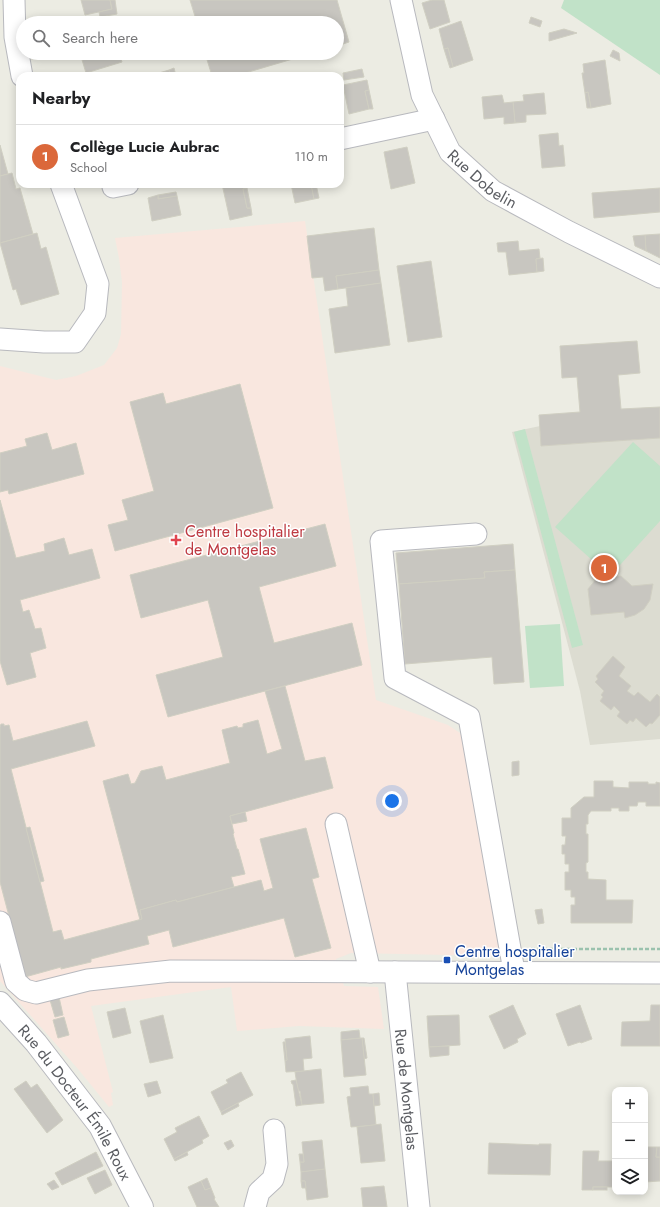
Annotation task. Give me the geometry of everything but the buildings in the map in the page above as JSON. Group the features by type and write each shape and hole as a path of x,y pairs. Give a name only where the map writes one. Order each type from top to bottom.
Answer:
{"street":[{"path":"14,0 14,37 16,47"},
{"name":"Rue Dobelin","path":"401,0 422,96 450,152 493,191 569,232 660,277"},
{"path":"19,60 21,72"},
{"path":"344,138 434,119"},
{"path":"0,338 44,342 75,342 95,313 98,284 62,188"},
{"path":"476,534 381,541 395,678 469,717 514,971"},
{"path":"336,824 370,972"},
{"path":"0,922 16,982 25,990 36,993 88,980 171,971 660,972"},
{"name":"Rue de Montgelas","path":"395,972 419,1207"},
{"name":"Rue du Docteur Émile Roux","path":"0,1004 36,1043 100,1126 142,1207"},
{"path":"255,1207 259,1192 273,1179 277,1164 274,1130"}],"path":[{"path":"511,949 660,949"}],"shaded area":[{"name":"Centre hospitalier de Montgelas","path":"305,221 376,700 448,725 460,733 466,745 500,956 351,953 336,959 344,986 378,987 384,1029 299,1026 237,1031 231,987 91,1006 113,1092 111,1093 113,1105 109,1107 78,1069 0,981 0,366 56,380 76,376 104,365 117,348 121,334 122,282 115,238"},
{"path":"540,426 542,446 660,438 660,739 590,745 580,691 512,432"}],"green space":[{"path":"564,0 660,0 660,75 561,8"},
{"path":"525,429 583,645 572,648 514,432"},
{"path":"633,442 660,466 660,521 610,576 555,527"},
{"path":"560,624 564,686 530,688 525,626"}],"place":[{"name":"Centre hospitalier de Montgelas","path":"176,540"},
{"name":"Collège Lucie Aubrac","path":"604,568"},
{"name":"Centre hospitalier Montgelas","path":"447,960"}]}
